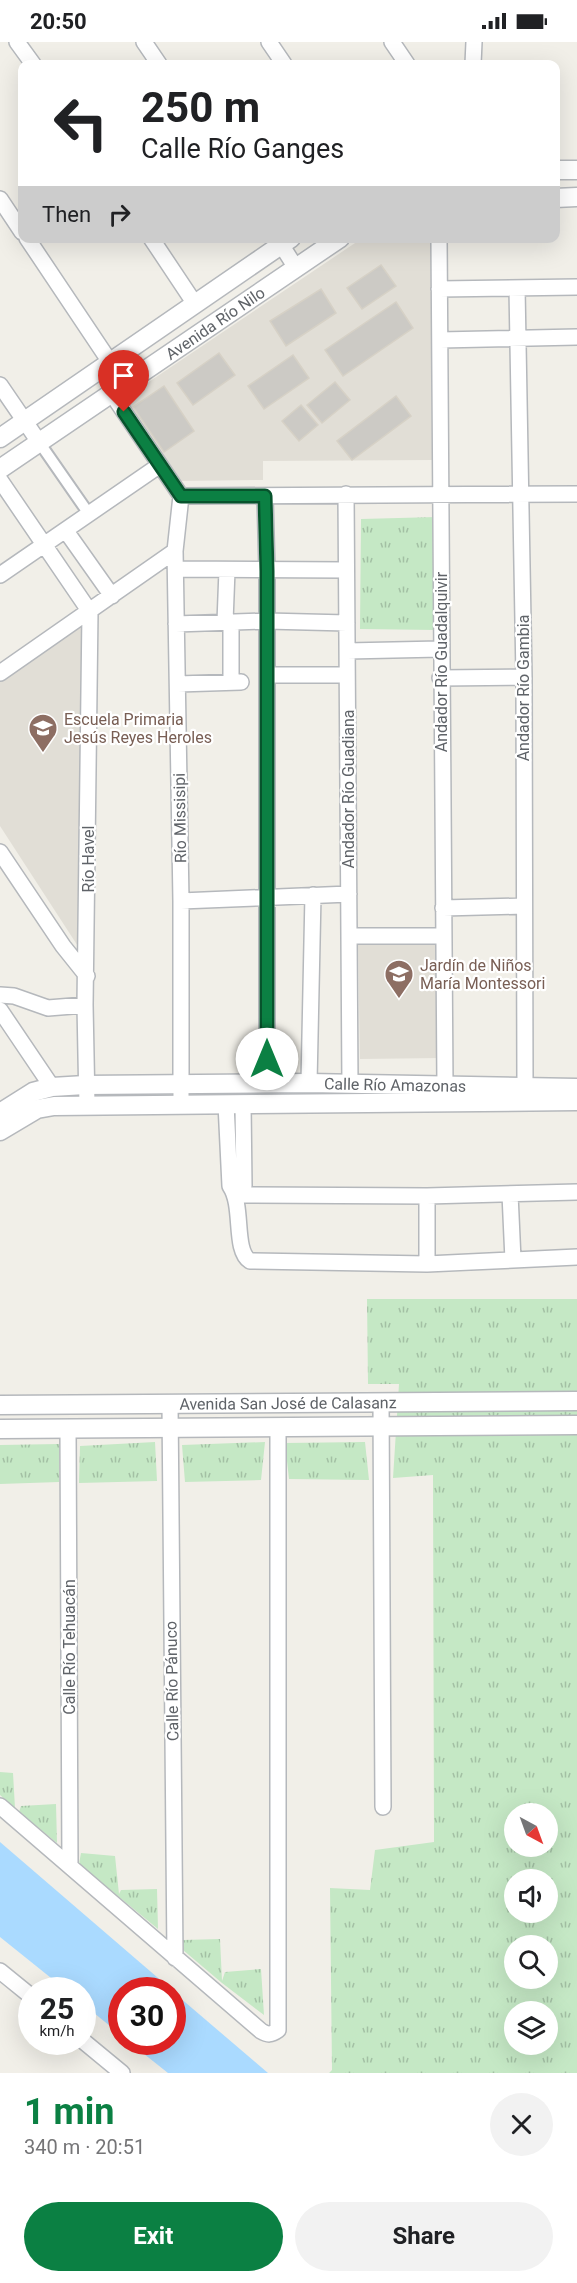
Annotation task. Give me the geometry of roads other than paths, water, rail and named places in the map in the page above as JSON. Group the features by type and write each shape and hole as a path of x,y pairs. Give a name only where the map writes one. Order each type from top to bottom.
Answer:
{"street":[{"path":"17,42 30,60"},
{"path":"144,42 156,60"},
{"path":"269,42 281,60"},
{"path":"392,42 405,60"},
{"path":"473,60 474,42"},
{"path":"560,170 577,170"},
{"path":"560,198 577,197"},
{"path":"0,199 18,226"},
{"path":"30,243 110,362"},
{"path":"154,243 195,304"},
{"name":"Avenida Río Nilo","path":"0,438 280,243"},
{"path":"284,243 296,268"},
{"name":"Avenida Río Nilo","path":"0,469 333,243"},
{"name":"Andador Río Guadalquivir","path":"439,243 442,495 440,649 445,1086"},
{"path":"440,289 577,287"},
{"name":"Andador Río Gambia","path":"517,288 524,677 525,1088"},
{"path":"440,340 577,337"},
{"path":"0,385 89,514"},
{"path":"112,394 181,496 577,494"},
{"path":"0,575 160,465"},
{"path":"0,480 90,612"},
{"name":"Andador Río Guadiana","path":"345,494 350,1084"},
{"name":"Río Missisipi","path":"181,496 175,551 181,901 181,1104"},
{"path":"265,496 267,1083"},
{"path":"66,531 112,596"},
{"path":"0,673 175,551"},
{"path":"176,569 346,570"},
{"path":"178,684 236,682 228,622 227,570"},
{"name":"Río Havel","path":"87,1105 85,1005 90,612"},
{"path":"176,624 267,621 347,623"},
{"path":"347,651 440,649"},
{"path":"267,675 347,675"},
{"path":"441,678 524,677"},
{"path":"0,852 63,946 87,976"},
{"path":"181,901 349,894"},
{"path":"309,1083 313,895"},
{"path":"443,908 524,906"},
{"path":"349,936 443,936"},
{"path":"0,995 14,996 48,1008 85,1005"},
{"path":"0,1010 52,1087"},
{"name":"Calle Río Amazonas","path":"35,1100 52,1087 85,1085 309,1083 577,1088"},
{"path":"376,1084 377,1103"},
{"path":"0,1113 35,1100"},
{"path":"0,1131 35,1100"},
{"name":"Calle Río Amazonas","path":"35,1100 87,1105 577,1101"},
{"path":"235,1104 230,1186 236,1195 242,1253 249,1261 427,1264 577,1257"},
{"path":"236,1195 427,1196 577,1192"},
{"path":"510,1194 513,1260"},
{"path":"427,1196 427,1264"},
{"name":"Avenida San José de Calasanz","path":"0,1405 577,1401"},
{"path":"381,1402 383,1807"},
{"name":"Calle Río Pánuco","path":"170,1404 168,1428 175,1958"},
{"name":"Avenida San José de Calasanz","path":"0,1429 577,1425"},
{"path":"0,1806 261,2031 267,2035 278,2030 278,1426"},
{"name":"Calle Río Tehuacán","path":"68,1428 70,1866"},
{"path":"0,1971 18,1986"},
{"path":"96,2052 122,2073"}],"water":[{"path":"0,1842 157,1977 108,1977 108,2024 96,2015 96,1977 50,1977 0,1937"},
{"path":"186,2003 268,2073 168,2073 145,2055 186,2055"}],"place":[{"name":"Escuela Primaria Jesús Reyes Heroles","path":"43,754"},
{"name":"Jardín de Niños María Montessori","path":"399,1000"}]}
